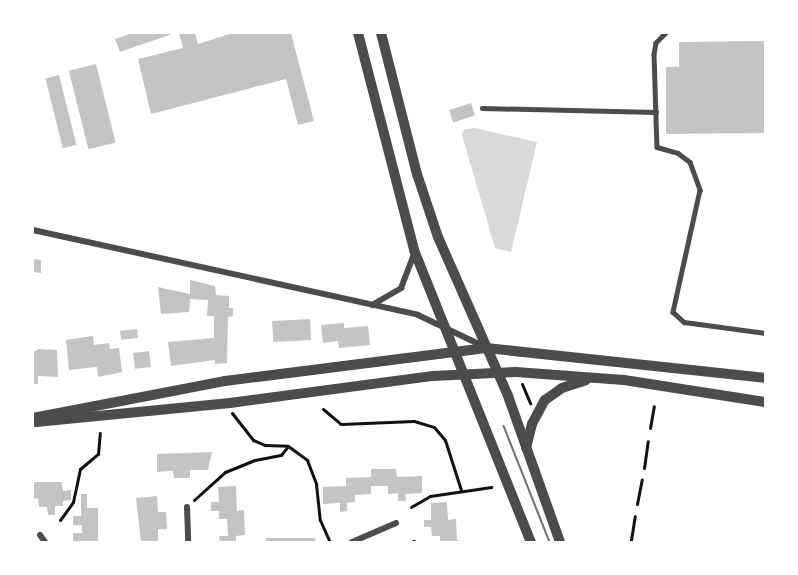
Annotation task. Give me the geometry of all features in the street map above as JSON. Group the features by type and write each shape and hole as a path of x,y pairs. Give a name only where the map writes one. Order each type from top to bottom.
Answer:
{"street":[{"path":"358,33 414,250 531,542"},
{"path":"381,33 421,184 497,373 560,542"},
{"path":"33,230 418,315 444,324 486,348"},
{"path":"370,306 401,288 414,250"},
{"path":"33,420 225,381 456,355 486,348 765,378"},
{"path":"33,420 230,404 463,374 497,373 592,378 765,402"},
{"path":"526,448 535,416 545,400 562,387 592,378"},
{"path":"187,507 188,542"},
{"path":"352,542 396,523"},
{"path":"40,535 45,542"}],"lane":[{"path":"666,33 654,48 657,147 684,157 699,182 673,306 675,317 684,322 765,333"},
{"path":"482,108 656,112"}],"path":[{"path":"524,390 533,406"},
{"path":"650,428 654,406"},
{"path":"323,409 341,424 414,421 434,428 445,440 461,490"},
{"path":"232,418 253,440 265,445 288,446 312,470 320,520 330,542"},
{"path":"60,520 73,502 80,470 98,454 100,433"},
{"path":"644,468 648,441"},
{"path":"187,507 225,472 255,459 281,455 288,446"},
{"path":"637,504 642,479"},
{"path":"411,507 430,496 461,490 491,488"},
{"path":"631,540 635,516"}],"shaded area":[{"path":"475,128 537,142 511,252 495,248 462,135 464,129"}],"building":[{"path":"133,33 175,33 120,52 115,39"},
{"path":"179,33 195,33 198,44 233,33 291,33 314,121 298,125 286,79 151,114 138,59 183,48"},
{"path":"765,41 765,133 666,134 666,67 679,67 679,42"},
{"path":"96,64 116,143 88,149 69,71"},
{"path":"59,75 76,145 63,148 45,78"},
{"path":"471,103 475,115 453,122 449,110"},
{"path":"33,259 41,260 41,273 33,272"},
{"path":"190,280 215,286 216,295 229,296 229,308 233,308 233,316 228,317 227,363 215,364 215,360 171,366 168,342 214,338 214,316 207,316 208,300 190,299 189,312 161,314 158,287 190,294"},
{"path":"310,319 311,340 273,342 272,321"},
{"path":"344,323 344,328 368,326 370,345 339,348 338,341 323,343 321,325"},
{"path":"137,329 138,338 121,340 120,331"},
{"path":"93,336 94,345 109,343 110,349 119,348 122,372 98,377 97,367 69,370 66,340"},
{"path":"39,349 57,350 58,377 38,376 38,384 33,384 33,352"},
{"path":"149,351 151,367 135,369 133,353"},
{"path":"212,452 208,470 190,470 190,478 174,478 173,471 157,472 157,454"},
{"path":"371,469 396,469 397,477 422,476 422,493 405,494 406,501 398,501 398,493 388,494 388,486 371,486 371,494 355,495 355,502 347,503 347,511 340,512 340,503 323,504 323,487 346,486 346,478 371,477"},
{"path":"33,482 62,482 63,491 71,490 71,500 63,501 63,506 55,506 55,515 48,515 47,507 39,507 38,498 33,499"},
{"path":"236,486 237,511 244,510 245,535 236,536 236,542 220,542 219,536 228,536 227,519 219,519 219,511 211,511 211,502 219,502 218,487"},
{"path":"81,494 87,494 87,508 98,508 98,541 73,542 73,533 82,533 82,525 73,525 73,516 81,516"},
{"path":"157,496 158,512 166,512 167,529 158,529 158,542 141,542 136,498"},
{"path":"447,502 448,520 456,519 457,540 465,542 440,542 440,536 432,536 431,527 424,527 424,520 431,520 431,503"},
{"path":"266,538 315,538 315,542 266,542"}],"tram line":[{"path":"504,426 550,542"}]}
